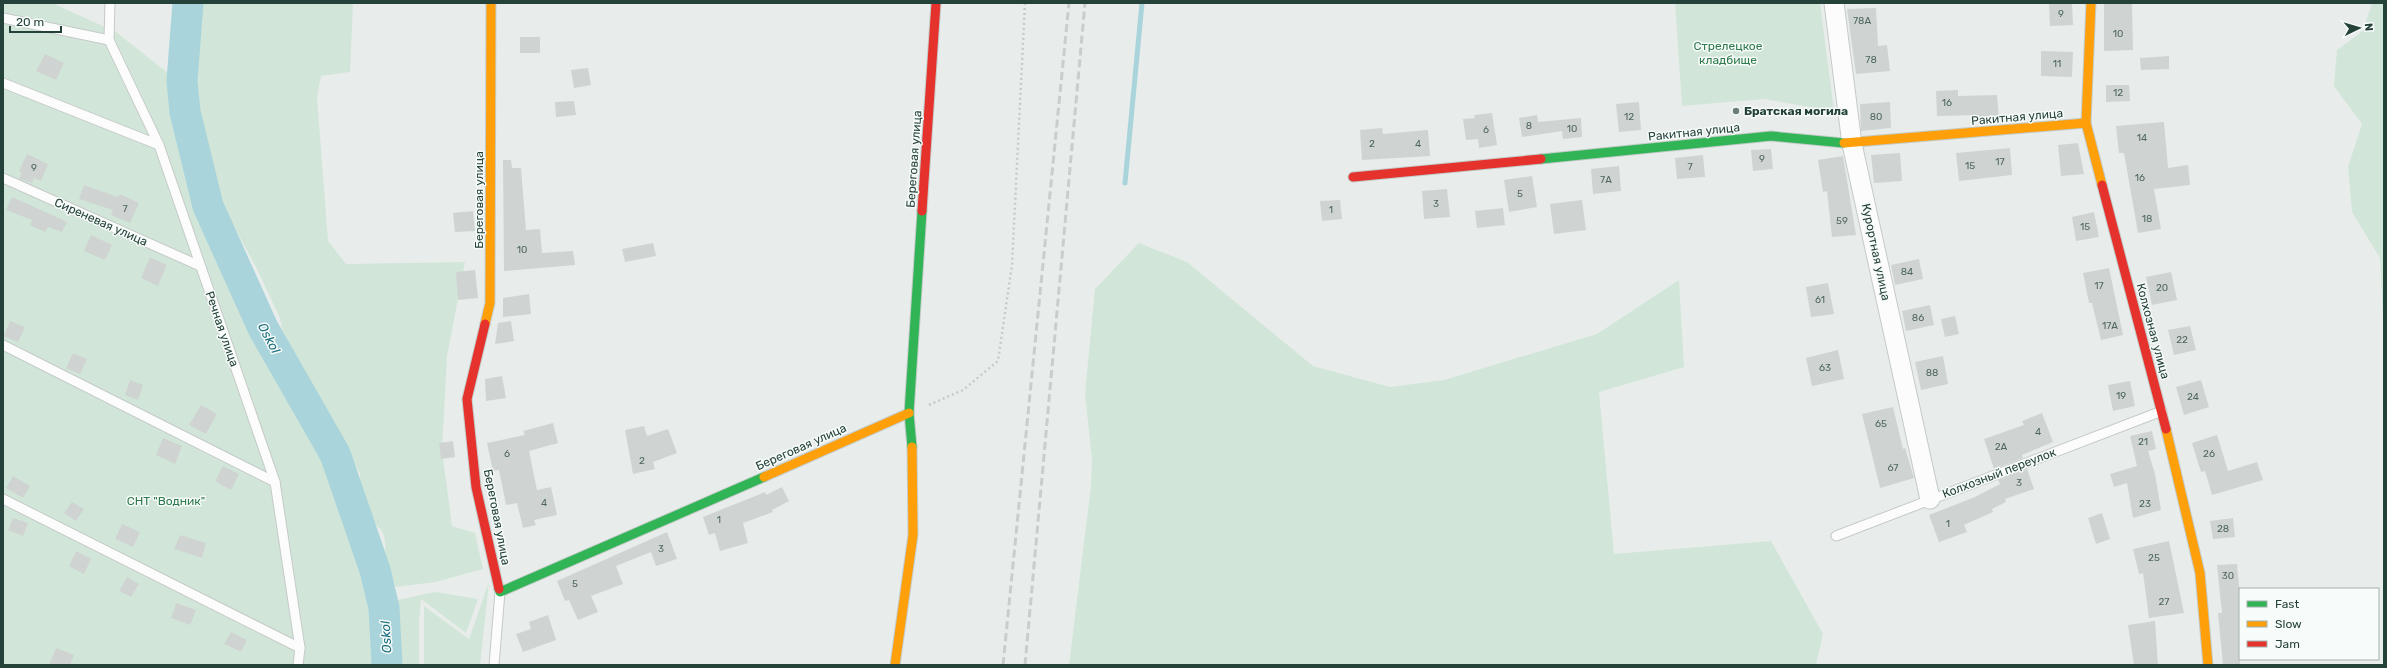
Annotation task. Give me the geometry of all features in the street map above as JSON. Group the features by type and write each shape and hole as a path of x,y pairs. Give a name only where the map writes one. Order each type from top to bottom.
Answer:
{"street":[{"name":"Береговая улица","path":"491,3 490,303 467,399 476,486 500,592 909,413"},
{"name":"Береговая улица","path":"895,665 913,535 914,466 909,413 936,3"},
{"name":"Курортная улица","path":"1834,3 1852,144 1930,499"},
{"name":"Колхозная улица","path":"2092,3 2086,123 2162,411 2200,573 2208,665"},
{"name":"Ракитная улица","path":"1353,178 1771,136 1852,144 2086,123"}],"lane":[{"name":"Речная улица","path":"110,3 109,40 159,146 276,482 300,648 298,665"},
{"path":"3,18 109,40"},
{"path":"3,83 159,146"},
{"name":"Сиреневая улица","path":"3,178 200,266"},
{"path":"3,345 276,482"},
{"name":"Колхозный переулок","path":"1836,536 2162,411"},
{"path":"3,499 300,648"},
{"path":"494,665 500,592"}],"path":[{"path":"909,413 963,390 998,361 1012,265 1025,3"}],"green space":[{"name":"СНТ \"Водник\"","path":"3,3 52,3 116,32 178,81 180,112 201,208 256,331 327,456 341,492 376,607 380,665 3,665"},
{"path":"200,3 353,3 350,72 321,76 317,97 328,241 346,264 465,262 447,356 442,450 452,526 475,533 483,569 435,582 396,587 386,556 384,535 379,528 368,519 360,488 360,474 330,417 307,378 282,329 280,318 257,269 225,210 198,116 196,81"},
{"name":"Стрелецкое кладбище","path":"1675,3 1820,3 1834,111 1764,99 1682,106"},
{"path":"2372,3 2384,3 2384,337 2380,258 2352,212 2348,167 2362,124 2334,86 2337,50 2363,31"},
{"path":"1139,243 1187,262 1313,366 1390,387 1444,380 1597,334 1679,280 1684,367 1599,392 1614,554 1771,541 1823,634 1816,665 1069,665 1091,486 1092,459 1085,394 1095,289"},
{"path":"489,582 480,665 424,665 424,606 469,639"},
{"path":"435,592 478,599 466,633 421,599 419,622 419,665 397,665 393,601"}],"building":[{"path":"2072,3 2073,25 2050,26 2049,4"},
{"path":"2104,3 2132,3 2133,50 2104,51"},
{"path":"1876,8 1878,46 1887,45 1890,71 1856,74 1847,9"},
{"path":"520,37 540,37 540,53 520,53"},
{"path":"2041,51 2073,52 2072,77 2041,76"},
{"path":"45,54 64,63 56,80 36,71"},
{"path":"2169,56 2169,69 2141,70 2140,58"},
{"path":"588,68 591,85 574,88 571,70"},
{"path":"2106,85 2129,85 2130,101 2106,102"},
{"path":"1958,90 1958,96 1997,95 1999,118 1976,120 1976,115 1937,116 1936,91"},
{"path":"574,101 576,115 556,117 555,102"},
{"path":"1639,102 1641,130 1619,132 1616,104"},
{"path":"1890,102 1891,128 1861,131 1860,104"},
{"path":"1492,113 1497,145 1479,148 1478,139 1466,140 1463,119 1475,118 1474,115"},
{"path":"1537,115 1538,122 1581,118 1582,137 1563,139 1562,131 1522,137 1519,118"},
{"path":"2164,122 2168,168 2188,165 2190,185 2154,189 2161,229 2138,233 2124,153 2119,153 2116,126"},
{"path":"1382,128 1383,134 1428,130 1430,156 1362,160 1360,130"},
{"path":"2078,143 2084,174 2061,176 2058,145"},
{"path":"2010,148 2012,175 1959,181 1956,153"},
{"path":"1771,149 1773,169 1753,171 1751,150"},
{"path":"1900,153 1902,181 1874,183 1871,155"},
{"path":"27,154 48,164 41,181 34,178 32,183 19,179 22,172 19,171"},
{"path":"1703,155 1705,177 1677,179 1675,158"},
{"path":"1843,156 1856,235 1832,237 1827,191 1823,192 1818,160"},
{"path":"503,160 511,160 512,168 521,168 526,230 540,229 542,253 573,251 575,265 504,271"},
{"path":"1619,166 1621,191 1593,194 1591,169"},
{"path":"1532,176 1537,207 1509,212 1504,180"},
{"path":"84,185 118,197 120,194 139,203 130,223 111,215 113,210 79,199"},
{"path":"1447,189 1450,217 1424,219 1422,191"},
{"path":"12,197 67,222 62,232 48,227 45,232 30,225 32,220 6,210"},
{"path":"1340,200 1342,219 1322,221 1320,201"},
{"path":"1582,200 1586,230 1554,234 1550,204"},
{"path":"1503,208 1505,225 1477,228 1475,211"},
{"path":"473,211 475,231 455,232 453,213"},
{"path":"2094,212 2099,237 2076,241 2072,217"},
{"path":"91,235 112,245 105,260 84,251"},
{"path":"653,243 656,256 625,262 622,249"},
{"path":"150,257 167,265 158,286 141,278"},
{"path":"1919,259 1923,279 1895,285 1891,265"},
{"path":"2109,268 2123,335 2101,340 2092,303 2089,303 2083,273"},
{"path":"475,270 478,298 458,300 456,272"},
{"path":"2171,272 2177,300 2152,305 2146,277"},
{"path":"1828,283 1834,314 1811,317 1806,287"},
{"path":"529,294 531,314 503,317 503,298"},
{"path":"1930,305 1934,325 1906,331 1902,311"},
{"path":"1955,316 1959,334 1945,337 1941,319"},
{"path":"10,321 25,327 18,342 4,336"},
{"path":"511,321 514,341 495,344 498,323"},
{"path":"2190,326 2196,350 2174,355 2168,330"},
{"path":"1838,350 1844,379 1812,386 1806,358"},
{"path":"73,353 87,359 80,374 66,368"},
{"path":"1943,356 1948,384 1921,390 1915,362"},
{"path":"502,376 506,398 486,401 485,379"},
{"path":"130,380 143,385 138,400 125,395"},
{"path":"2201,380 2209,407 2184,415 2176,387"},
{"path":"2130,381 2135,406 2113,411 2108,385"},
{"path":"201,405 217,414 206,434 189,425"},
{"path":"1893,407 1903,449 1905,448 1914,478 1880,488 1862,414"},
{"path":"2042,413 2053,442 2022,455 2023,458 1994,469 1984,439 2024,425 2022,421"},
{"path":"553,423 558,443 529,451 537,490 551,487 557,515 534,520 536,525 523,528 517,503 506,505 499,470 493,471 487,443 525,435 523,431"},
{"path":"644,426 647,436 668,429 677,453 653,462 655,469 633,474 625,430"},
{"path":"2152,431 2156,449 2148,451 2155,474 2161,510 2133,518 2127,483 2114,487 2110,474 2137,466 2130,436"},
{"path":"2217,435 2228,471 2257,462 2263,480 2212,495 2205,471 2201,472 2192,443"},
{"path":"163,438 182,446 175,464 156,455"},
{"path":"453,441 455,457 441,459 439,443"},
{"path":"223,466 239,474 231,490 215,481"},
{"path":"2027,469 2034,489 2005,499 2006,502 1992,509 1993,512 1964,525 1967,532 1939,542 1929,515 1975,497 2000,484 1998,480"},
{"path":"13,476 30,486 23,498 6,488"},
{"path":"782,487 789,501 772,510 773,512 743,523 748,543 720,551 715,533 709,535 703,517 765,492 766,495"},
{"path":"72,502 84,509 76,521 64,513"},
{"path":"2102,513 2110,539 2096,544 2088,518"},
{"path":"13,518 28,523 23,536 8,530"},
{"path":"2233,518 2235,537 2213,539 2210,521"},
{"path":"122,524 140,532 133,547 115,539"},
{"path":"667,532 677,559 656,566 651,552 616,566 623,584 591,596 598,612 578,620 569,600 565,601 557,581"},
{"path":"180,535 206,543 202,558 174,549"},
{"path":"2169,541 2184,613 2149,618 2143,573 2139,574 2133,549"},
{"path":"76,551 91,559 84,574 69,566"},
{"path":"2237,564 2239,588 2240,665 2223,665 2218,613 2222,613 2217,565"},
{"path":"127,577 139,584 131,597 119,591"},
{"path":"176,603 196,610 190,625 171,618"},
{"path":"548,615 556,640 523,652 516,634 531,629 529,622"},
{"path":"2155,621 2158,665 2134,665 2128,625"},
{"path":"231,632 247,640 241,652 224,644"},
{"path":"56,648 74,655 70,665 49,665"}],"waterway":[{"name":"Oskol","path":"188,3 182,81 185,112 208,206 263,328 335,454 375,570 384,608 387,665"},
{"path":"1125,183 1142,3"}],"railway":[{"path":"1003,665 1069,3"},
{"path":"1025,665 1085,3"}],"traffic: fast":[{"path":"1541,159 1771,136 1844,143"},
{"path":"912,447 909,413 922,211"},
{"path":"499,589 500,592 764,477"}],"traffic: slow":[{"path":"485,324 490,303 491,3"},
{"path":"2091,3 2086,123 2102,185"},
{"path":"1844,143 2086,123"},
{"path":"764,477 909,413"},
{"path":"2166,429 2200,573 2208,665"},
{"path":"895,665 913,535 912,447"}],"traffic: jam":[{"path":"922,211 936,3"},
{"path":"1353,177 1541,159"},
{"path":"2102,185 2166,429"},
{"path":"485,324 467,399 476,487 499,589"}],"place":[{"name":"Братская могила","path":"1736,111"}]}
